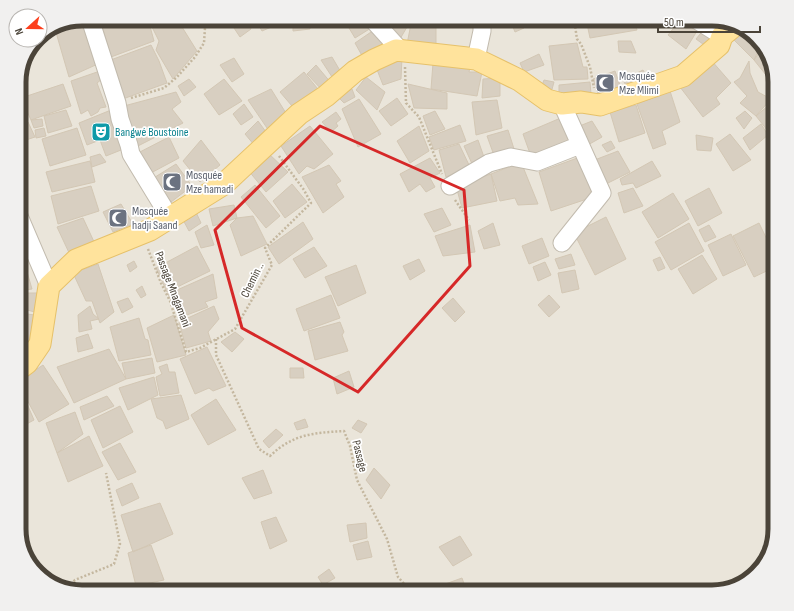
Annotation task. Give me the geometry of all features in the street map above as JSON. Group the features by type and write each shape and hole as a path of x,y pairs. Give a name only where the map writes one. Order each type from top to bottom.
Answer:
{"main road":[{"path":"26,364 40,344 49,286 76,260 143,233 224,184 299,114 326,96 355,71 396,50 402,52 476,59 519,80 546,100 562,104 582,102 600,105 682,76 719,45 728,31"}],"street":[{"path":"92,26 117,103 120,119 131,154 170,218"},
{"path":"378,26 402,52"},
{"path":"476,59 482,26"},
{"path":"715,26 728,31"},
{"path":"562,104 602,193 562,243"},
{"path":"450,186 489,163 511,157 537,162 580,145"},
{"path":"26,232 49,286"}],"path":[{"path":"117,103 164,88 177,77 195,57 204,43 205,28 207,26"},
{"path":"575,26 577,39 581,44 590,67 597,104"},
{"path":"402,52 405,61 406,103 419,117 444,178 450,186 455,201 470,220"},
{"name":"Chemin ..","path":"186,352 200,348 235,329 272,265 265,248 311,203 304,190 269,142"},
{"name":"Passage Mnagamani","path":"143,233 161,283 170,301 186,352"},
{"name":"Passage","path":"216,339 216,355 259,449 270,456 280,446 302,435 344,431 350,446 357,480 386,539 398,577 405,585"},
{"path":"71,584 75,580 114,564 120,544 106,473"}],"highlighted area":[{"path":"320,126 464,190 470,266 358,392 242,328 215,230"}],"shaded area":[{"path":"82,26 712,26 723,27 740,33 759,51 765,64 768,82 768,529 767,540 761,557 743,576 730,582 712,585 82,585 64,582 48,573 33,557 26,533 26,78 30,61 35,51 37,48 48,48 48,37 61,30"}],"building":[{"path":"85,26 100,63 69,77 56,32 71,27"},
{"path":"102,26 150,26 154,41 111,57"},
{"path":"181,26 197,51 173,79 156,50 159,41 152,27"},
{"path":"233,26 250,26 251,29 240,37"},
{"path":"259,26 274,26 262,31"},
{"path":"293,26 310,26 310,29 293,31"},
{"path":"348,26 370,26 371,28 355,38"},
{"path":"386,26 407,27 400,39 385,29"},
{"path":"411,26 436,26 436,48 407,44"},
{"path":"523,26 524,28 515,32 513,27"},
{"path":"587,26 636,26 637,30 590,38"},
{"path":"675,26 700,26 686,49 668,35"},
{"path":"705,28 715,37 707,47 696,39"},
{"path":"374,30 390,50 365,61 355,43"},
{"path":"737,32 754,45 758,50 754,60 734,40"},
{"path":"618,41 631,41 636,53 619,52"},
{"path":"577,43 583,67 587,67 588,79 554,80 549,46"},
{"path":"151,45 167,83 120,100 108,61"},
{"path":"760,52 765,64 768,77 754,60"},
{"path":"539,54 544,65 524,72 520,63"},
{"path":"332,57 342,74 334,80 321,60"},
{"path":"402,57 401,79 383,85 374,62"},
{"path":"234,58 244,74 232,82 220,65"},
{"path":"711,60 731,83 716,98 720,104 703,117 680,87"},
{"path":"749,61 750,73 758,92 768,97 768,102 756,116 740,103 747,96 734,82 740,78"},
{"path":"433,63 470,67 469,72 482,72 477,96 431,89"},
{"path":"316,65 332,84 323,91 307,74"},
{"path":"643,70 650,83 630,93 623,80"},
{"path":"100,71 102,79 97,83 106,107 100,108 98,112 91,116 88,110 81,114 71,81"},
{"path":"615,71 622,91 600,99 593,79"},
{"path":"304,72 322,94 298,113 280,92"},
{"path":"366,77 385,92 377,110 356,90"},
{"path":"500,78 500,96 482,98 483,79"},
{"path":"189,79 196,87 184,96 178,86"},
{"path":"224,79 242,101 219,115 204,94"},
{"path":"544,80 554,82 551,93 540,90"},
{"path":"590,82 591,94 559,97 559,85"},
{"path":"63,84 71,106 31,120 26,109 26,96"},
{"path":"408,84 447,93 447,109 414,108"},
{"path":"271,89 289,118 269,131 248,100"},
{"path":"352,89 355,97 344,103 338,97"},
{"path":"670,91 680,122 662,131 666,144 653,149 637,104"},
{"path":"176,92 181,102 172,109 183,123 132,149 124,106"},
{"path":"397,98 408,114 391,126 379,111"},
{"path":"359,99 381,134 358,147 342,109"},
{"path":"497,100 502,128 476,135 472,102"},
{"path":"244,104 253,117 241,125 233,114"},
{"path":"636,105 645,133 619,142 610,112"},
{"path":"768,106 768,131 756,116"},
{"path":"66,110 72,126 48,133 44,116"},
{"name":"Bangwé Boustoine","path":"111,110 126,148 106,156 100,140 87,145 79,123"},
{"path":"435,111 445,129 430,135 423,116"},
{"path":"745,111 752,118 744,129 736,118"},
{"path":"336,112 341,119 336,123 338,126 331,132 322,122"},
{"path":"563,117 573,144 532,159 523,134"},
{"path":"42,119 43,126 34,128 31,120"},
{"path":"258,121 269,136 255,146 245,134"},
{"path":"592,121 602,137 586,146 577,127"},
{"path":"28,122 35,137 26,140 26,123"},
{"path":"761,124 768,135 750,150 743,138"},
{"path":"460,125 466,141 434,150 429,137"},
{"path":"310,126 333,154 314,169 307,166 299,174 281,146"},
{"path":"419,126 429,151 410,163 397,141"},
{"path":"44,128 46,136 36,138 35,130"},
{"path":"77,128 86,155 50,166 42,139"},
{"path":"508,130 515,152 495,158 487,136"},
{"path":"730,134 751,160 733,171 716,144"},
{"path":"696,135 713,138 711,151 697,150"},
{"path":"169,137 179,158 149,174 136,154"},
{"path":"201,140 220,165 200,182 183,161"},
{"path":"478,140 485,160 473,166 464,146"},
{"path":"611,141 615,148 607,152 602,145"},
{"path":"459,144 470,167 446,177 439,150"},
{"path":"618,151 630,172 604,185 592,161"},
{"path":"267,152 288,172 266,192 248,170"},
{"path":"100,154 106,162 92,167 90,157"},
{"path":"580,157 593,197 551,211 539,172"},
{"path":"430,158 440,173 430,178 435,187 426,192 420,184 409,192 400,174"},
{"path":"90,161 95,182 52,192 46,172"},
{"path":"652,161 661,176 636,188 633,183 622,185 620,179"},
{"path":"521,162 538,204 518,205 515,198 500,201 491,174"},
{"name":"Mosquée Mze hamadi","path":"176,164 192,186 171,202 152,179"},
{"path":"329,165 341,181 336,184 344,197 323,213 302,177"},
{"path":"491,174 497,201 462,208 456,186"},
{"path":"292,184 307,202 285,218 273,201"},
{"path":"255,185 280,216 266,228 241,197"},
{"path":"91,186 99,211 58,224 51,196"},
{"path":"633,188 643,206 624,213 618,193"},
{"path":"709,188 722,213 698,226 685,201"},
{"path":"673,193 689,219 658,238 642,212"},
{"name":"Mosquée hadji Saand","path":"121,204 133,224 113,232 103,212"},
{"path":"234,205 237,218 213,226 209,209"},
{"path":"442,208 451,225 434,232 424,214"},
{"path":"195,210 201,223 189,231 181,216"},
{"path":"253,216 267,244 241,256 230,225 237,218"},
{"path":"606,217 626,259 595,275 574,233"},
{"path":"83,218 96,246 71,257 57,227"},
{"path":"303,222 313,239 279,264 268,247"},
{"path":"493,223 500,245 484,249 478,231"},
{"path":"689,223 704,251 671,270 655,242"},
{"path":"759,223 768,242 768,270 754,277 733,236"},
{"path":"207,225 214,245 201,248 195,232"},
{"path":"470,225 475,252 443,256 435,236"},
{"path":"709,225 716,237 705,242 699,230"},
{"path":"731,234 746,265 723,276 708,245"},
{"path":"542,238 549,256 529,264 522,246"},
{"path":"197,246 210,271 167,292 156,268"},
{"path":"314,247 327,266 305,278 293,259"},
{"path":"571,254 575,265 559,269 555,259"},
{"path":"702,255 717,279 693,294 678,269"},
{"path":"660,257 665,268 658,271 653,260"},
{"path":"419,259 425,271 410,280 403,266"},
{"path":"134,261 137,267 130,272 127,265"},
{"path":"545,262 551,275 538,281 533,267"},
{"path":"98,264 114,312 100,323 92,301 86,301 73,273"},
{"path":"356,265 366,293 338,306 325,277"},
{"path":"26,268 32,289 26,290"},
{"path":"575,270 579,289 562,293 558,273"},
{"path":"213,274 217,298 205,302 208,307 179,318 168,294"},
{"path":"142,286 146,295 141,298 136,290"},
{"path":"26,293 39,293 35,312 26,310"},
{"path":"331,295 340,318 304,331 296,309"},
{"path":"549,295 560,307 549,317 538,305"},
{"path":"128,298 133,307 122,313 117,302"},
{"path":"453,298 465,312 455,322 442,308"},
{"path":"90,306 93,314 99,319 90,321 92,329 79,332 78,315"},
{"path":"214,306 219,319 208,332 211,341 186,348 179,322"},
{"path":"26,314 35,315 29,344 26,344"},
{"path":"174,315 186,355 157,362 147,328"},
{"path":"139,318 145,339 148,340 151,355 119,361 110,327"},
{"path":"340,322 344,332 342,335 348,351 315,360 308,331"},
{"path":"235,332 244,339 232,352 221,342"},
{"path":"88,334 93,348 78,352 76,338"},
{"path":"207,347 226,386 213,391 209,388 195,394 180,359"},
{"path":"109,349 126,379 74,403 57,367"},
{"path":"152,358 155,373 126,379 122,363"},
{"path":"167,364 169,372 175,372 179,393 160,396 156,377 162,374 159,367"},
{"path":"43,365 69,404 39,422 26,398 26,376"},
{"path":"290,368 303,368 304,378 290,378"},
{"path":"349,371 354,387 337,394 333,378"},
{"path":"154,377 158,395 128,410 119,388"},
{"path":"181,395 189,419 166,429 163,421 157,418 151,399"},
{"path":"107,396 114,406 84,420 80,407"},
{"path":"216,399 236,430 208,445 191,415"},
{"path":"26,401 34,420 26,424"},
{"path":"120,406 133,432 103,448 91,420"},
{"path":"75,412 83,434 57,453 46,423"},
{"path":"305,419 308,427 297,430 294,423"},
{"path":"358,420 367,424 361,433 352,428"},
{"path":"276,429 283,435 269,448 263,441"},
{"path":"89,436 103,466 68,482 57,453"},
{"path":"120,443 136,472 118,480 102,452"},
{"path":"374,468 390,485 381,499 366,480"},
{"path":"263,470 272,493 254,499 242,478"},
{"path":"132,483 139,498 122,506 116,490"},
{"path":"160,503 173,534 133,552 121,515"},
{"path":"276,517 287,541 270,549 261,522"},
{"path":"366,523 367,538 350,542 347,525"},
{"path":"460,536 472,555 453,566 439,547"},
{"path":"368,541 372,557 357,560 353,545"},
{"path":"151,545 164,580 136,585 128,553"},
{"path":"329,569 335,578 323,585 318,577"},
{"path":"462,578 464,585 443,585"}],"place":[{"name":"Mosquée Mze Mlimi","path":"605,83"},
{"name":"Bangwé Boustoine","path":"101,132"},
{"name":"Mosquée Mze hamadi","path":"172,182"},
{"name":"Mosquée hadji Saand","path":"118,218"}]}
